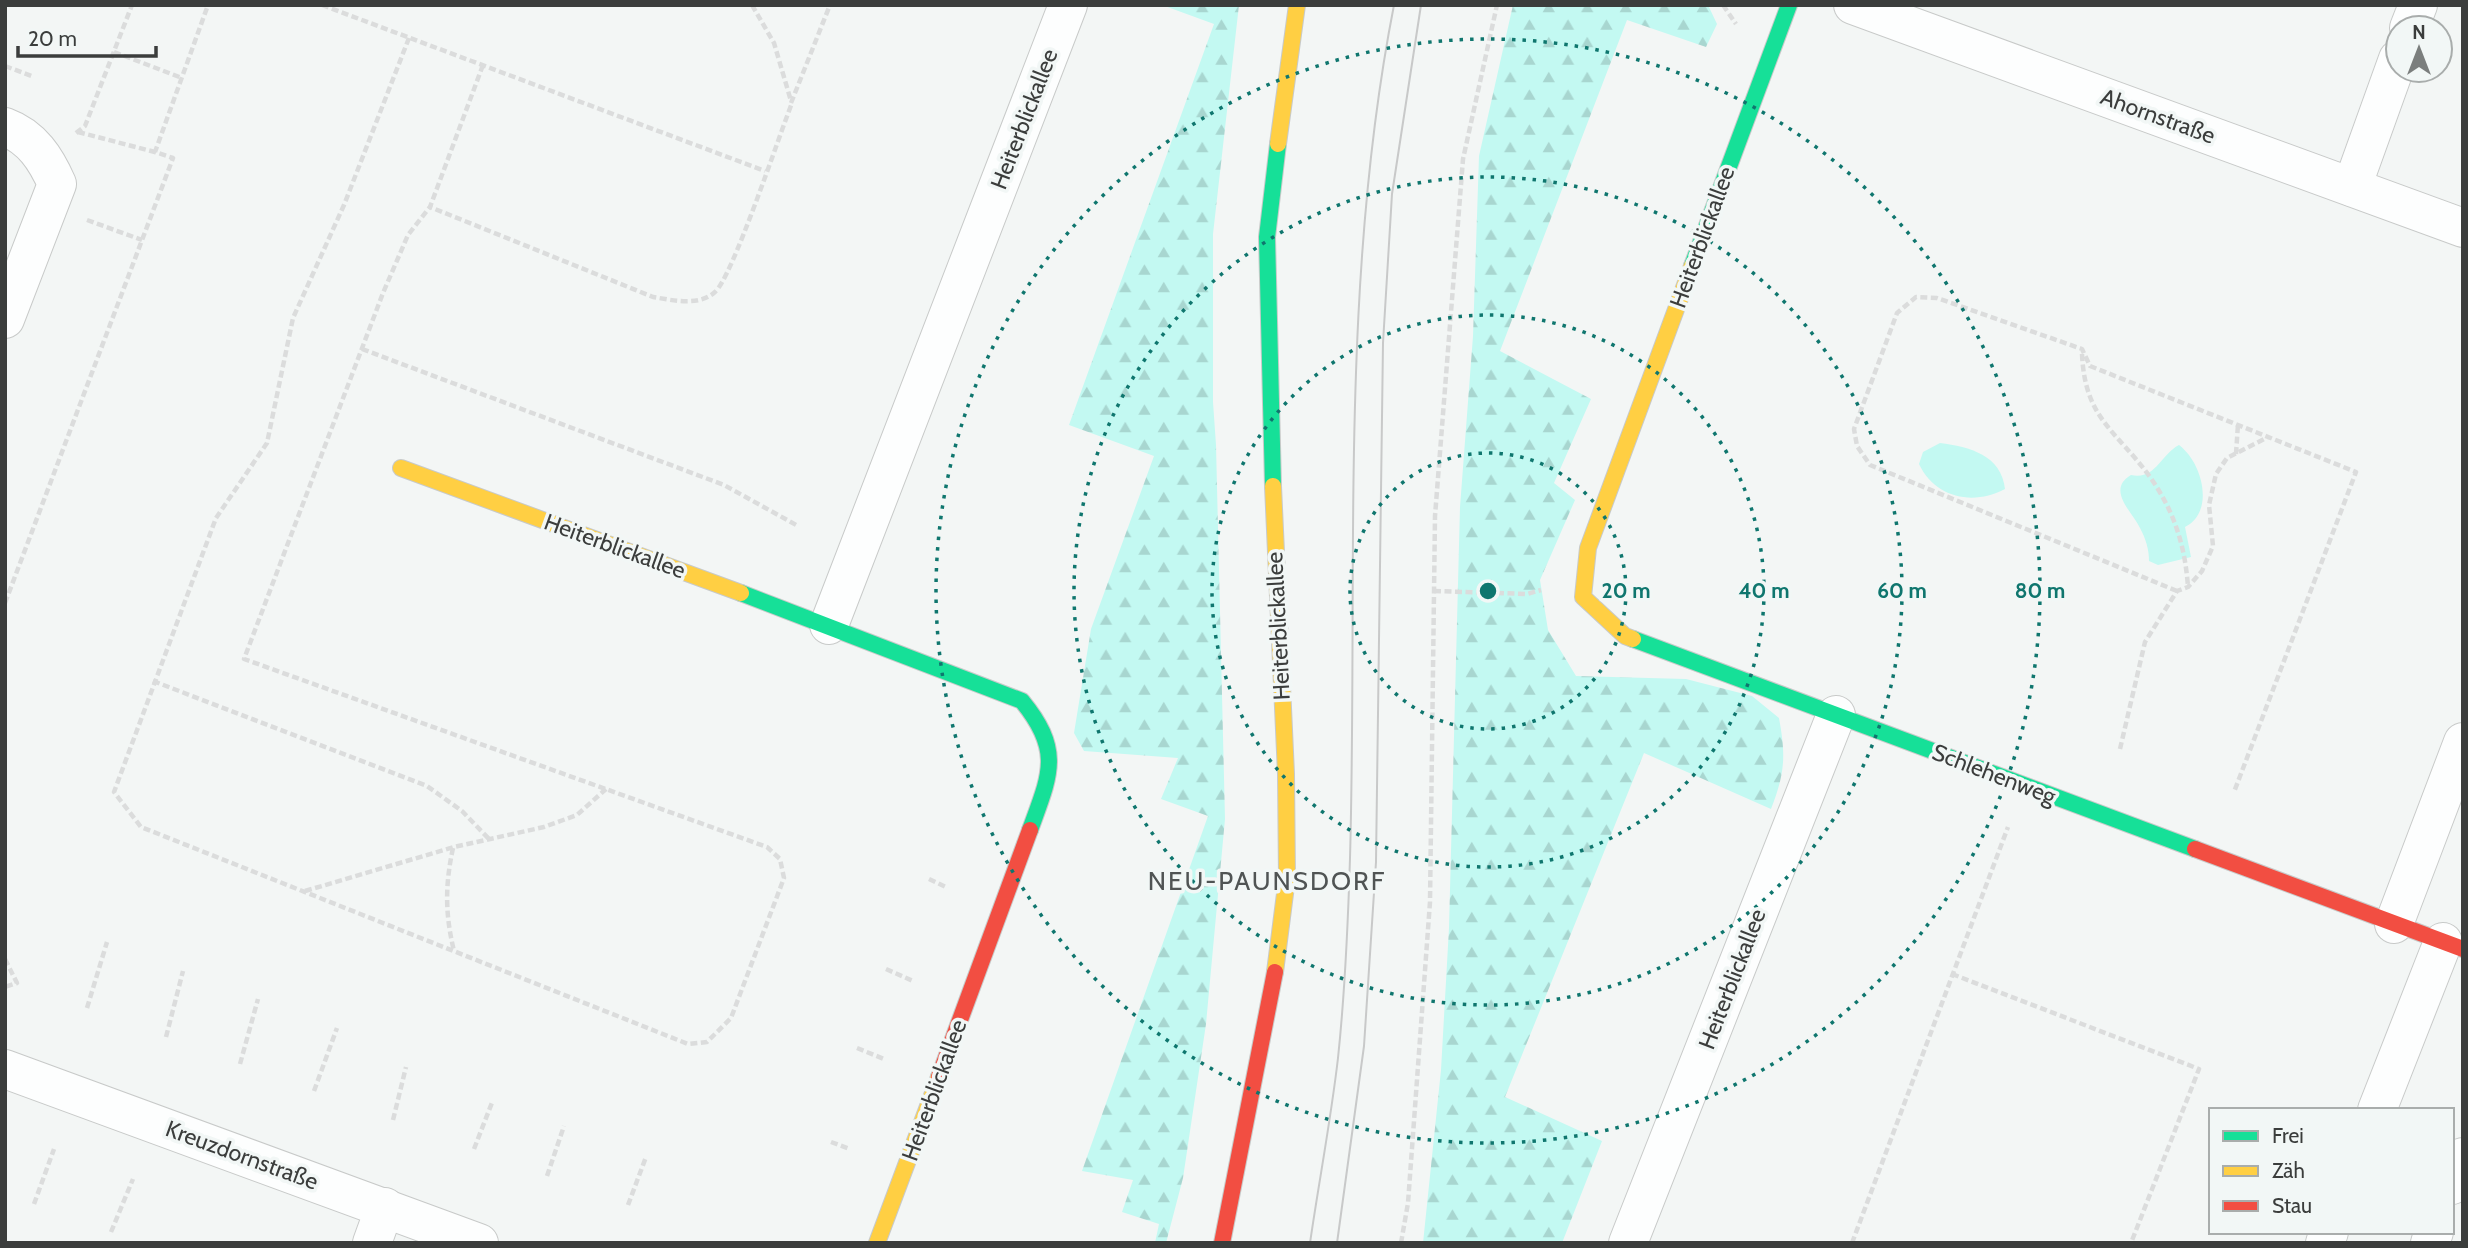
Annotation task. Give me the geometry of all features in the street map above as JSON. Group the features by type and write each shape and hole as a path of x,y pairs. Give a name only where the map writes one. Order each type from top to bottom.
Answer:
{"street":[{"name":"Heiterblickallee","path":"830,625 1068,5"},
{"name":"Heiterblickallee","path":"1222,1243 1272,994 1287,878 1286,774 1275,560 1267,237 1288,52 1297,5"},
{"name":"Heiterblickallee","path":"1588,548 1789,5"},
{"name":"Ahornstraße","path":"1853,5 2463,228"},
{"path":"2352,187 2389,84"},
{"path":"5,127 55,142 57,184 5,319"},
{"name":"Heiterblickallee","path":"401,468 830,625 1022,701 1042,726 1052,749 1050,776 877,1243"},
{"name":"Schlehenweg","path":"1588,548 1583,597 1625,636 2453,946"},
{"name":"Heiterblickallee","path":"1628,1243 1836,715"},
{"path":"2394,924 2463,742"},
{"path":"2378,1108 2453,946"},
{"name":"Kreuzdornstraße","path":"5,1069 479,1243"},
{"path":"2454,1180 2463,1157"},
{"path":"372,1243 385,1207"}],"path":[{"path":"55,142 85,126 132,5"},
{"path":"155,152 208,5"},
{"path":"322,5 765,171"},
{"path":"752,5 774,43 792,103"},
{"path":"429,207 653,297 690,302 715,292 730,265 830,5"},
{"path":"1401,1243 1408,1203 1430,902 1435,516 1463,159 1497,5"},
{"path":"409,38 344,205 293,318 267,443 216,518 153,681 114,792 141,827 688,1044 707,1042 732,1018 784,878 780,859 767,847 244,659 362,349 408,235 429,207 483,65"},
{"path":"114,52 183,78"},
{"path":"5,66 34,77"},
{"path":"5,603 173,158 78,131 55,142"},
{"path":"2177,591 1870,465 1857,446 1854,429 1897,313 1916,297 1937,298 2082,349 2090,366 2356,472 2234,792"},
{"path":"362,349 724,485 798,526"},
{"path":"2082,349 2084,382 2096,414 2148,474 2175,518 2184,550 2188,587"},
{"path":"2236,454 2238,424"},
{"path":"2120,749 2145,642 2177,591 2188,587 2202,570 2213,546 2209,505 2216,474 2227,458 2269,436"},
{"path":"1434,591 1527,594 1584,576"},
{"path":"153,681 427,786 462,811 489,839"},
{"path":"304,891 454,847 544,827 577,816 606,789"},
{"path":"1852,1243 2008,827"},
{"path":"454,847 446,881 446,918 454,951"},
{"path":"929,879 948,888"},
{"path":"87,1008 107,942"},
{"path":"5,959 17,983 5,988"},
{"path":"886,969 913,981"},
{"path":"166,1037 183,971"},
{"path":"1952,974 2199,1069 2131,1243"},
{"path":"240,1064 258,999"},
{"path":"314,1091 337,1028"},
{"path":"857,1048 884,1059"},
{"path":"393,1120 407,1067"},
{"path":"474,1149 492,1100"},
{"path":"547,1175 564,1126"},
{"path":"831,1142 850,1149"},
{"path":"34,1204 54,1149"},
{"path":"628,1206 646,1157"},
{"path":"111,1232 133,1179"}],"green space":[{"path":"1162,5 1239,5 1213,234 1213,402 1225,819 1206,1024 1183,1178 1166,1243 1155,1243 1159,1224 1122,1212 1133,1180 1082,1171 1208,816 1161,799 1178,758 1084,751 1074,733 1091,629 1154,456 1069,425 1214,24"},
{"path":"1513,5 1708,5 1717,24 1706,47 1627,20 1500,351 1591,399 1554,483 1575,500 1540,580 1548,630 1576,676 1686,679 1752,696 1779,718 1783,764 1771,809 1644,753 1505,1097 1602,1141 1562,1243 1423,1243 1441,1070 1449,928 1460,507 1473,336 1479,156"},
{"path":"1940,443 1973,450 1991,461 2002,477 2005,489 1968,498 1956,496 1935,485 1919,464 1923,452"},
{"path":"2179,445 2194,463 2203,499 2194,520 2185,527 2191,557 2158,565 2149,561 2144,536 2123,501 2121,487 2131,475 2139,476 2152,470"}],"tram line":[{"path":"1310,1243 1335,1081 1344,983 1350,858 1354,430 1358,323 1365,217 1377,110 1394,5"},
{"path":"1337,1243 1364,1046 1376,862 1383,343 1392,194 1421,5"}],"traffic: fast":[{"path":"1692,266 1789,5"},
{"path":"1273,486 1267,237 1278,144"},
{"path":"741,593 1022,701 1043,735 1049,764 1043,794 1030,830"},
{"path":"1633,639 2195,849"}],"traffic: slow":[{"path":"1278,144 1297,5"},
{"path":"1633,639 1625,636 1583,597 1588,548 1692,266"},
{"path":"401,468 741,593"},
{"path":"1273,486 1286,774 1287,878 1275,972"},
{"path":"877,1243 939,1077"}],"traffic: jam":[{"path":"939,1077 1030,830"},
{"path":"2195,849 2463,949"},
{"path":"1222,1243 1275,972"}],"district":[{"name":"NEU-PAUNSDORF","path":"1267,881"}]}
